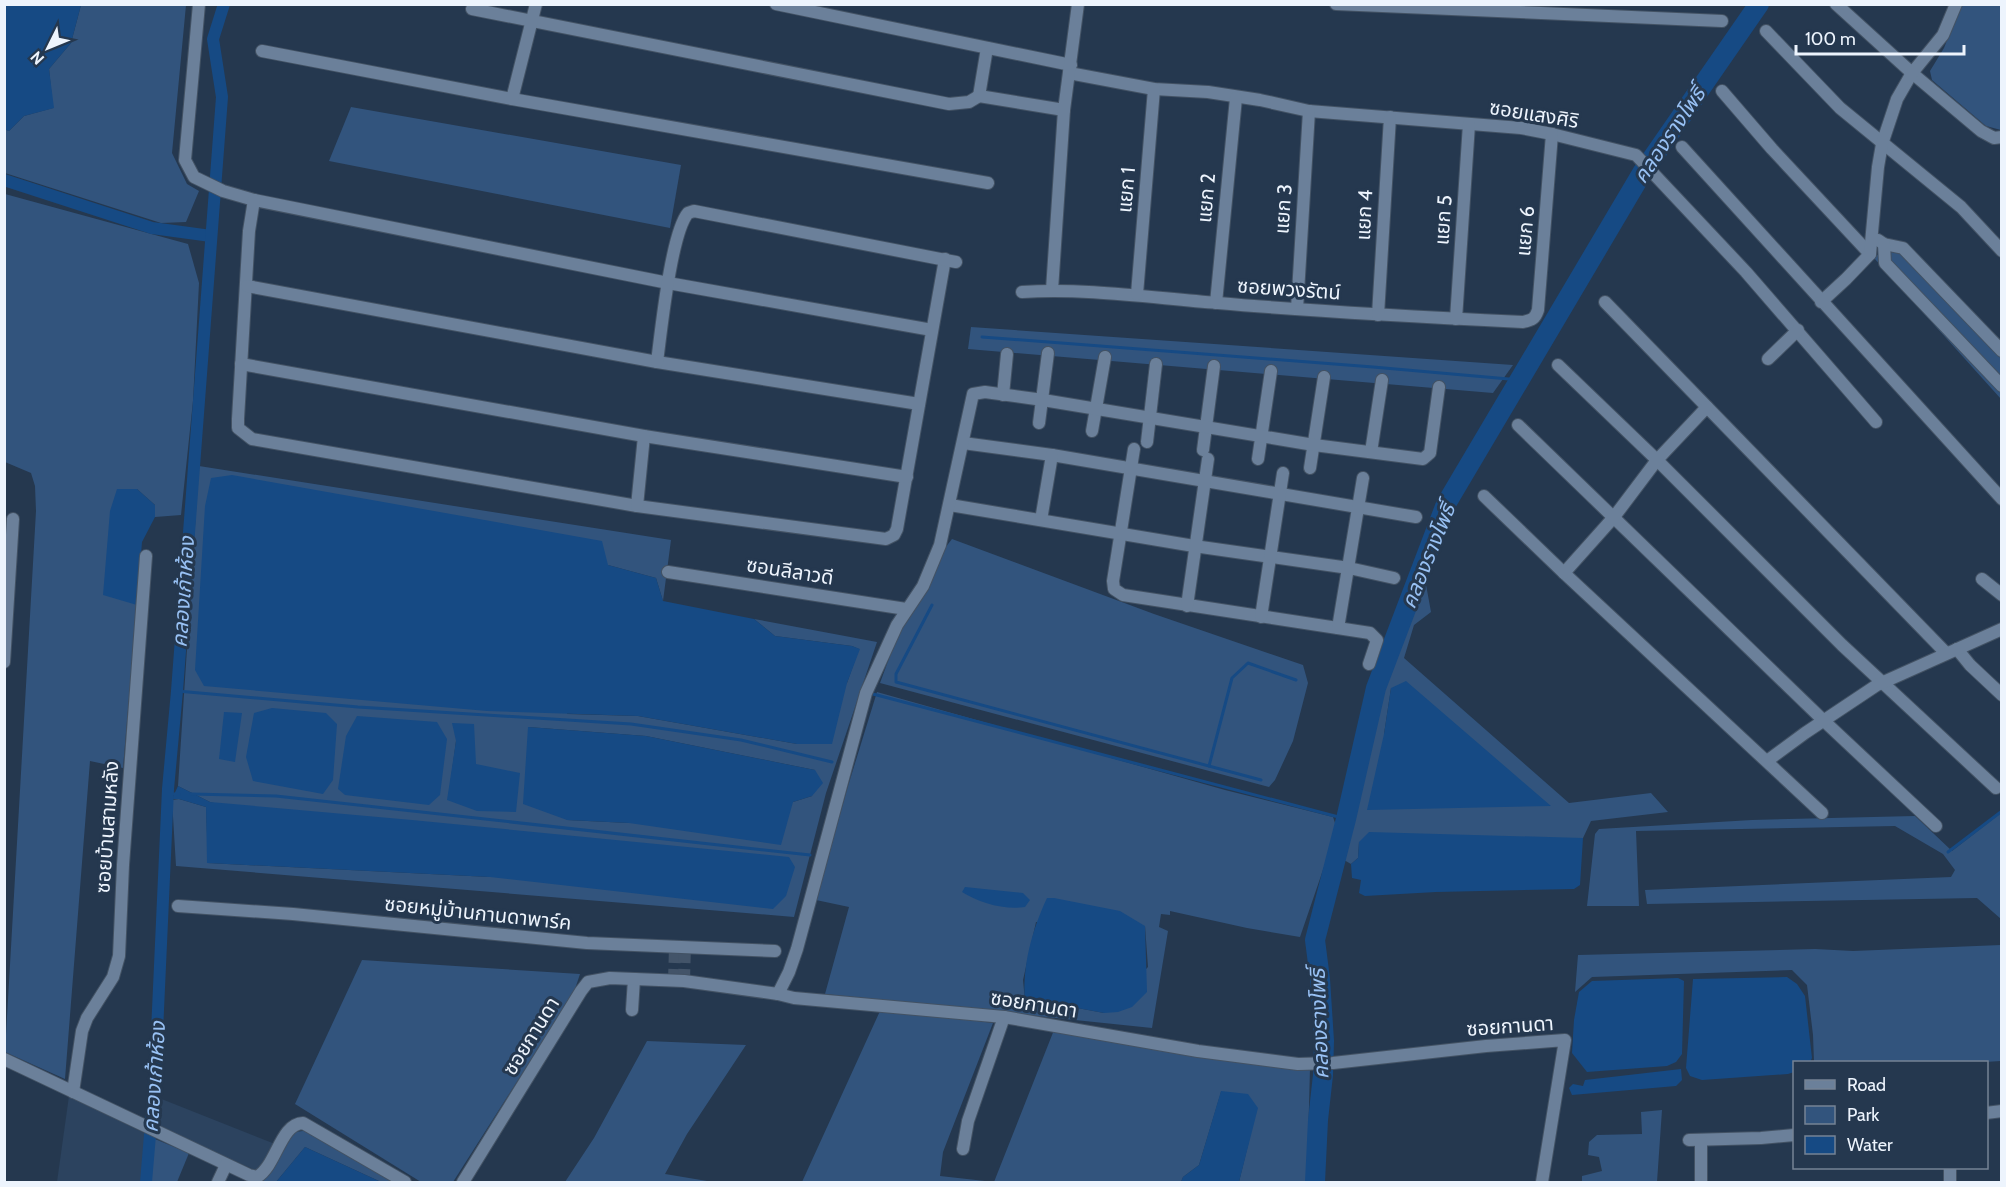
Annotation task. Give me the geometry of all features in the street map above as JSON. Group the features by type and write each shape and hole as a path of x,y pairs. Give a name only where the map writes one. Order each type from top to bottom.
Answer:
{"street":[{"path":"199,4 184,149 188,168 194,177 223,191 254,200 668,283 932,330"},
{"path":"512,99 536,4"},
{"name":"ซอยแสงศิริ","path":"776,4 987,48 1154,89 1208,92 1309,111 1521,128 1636,155 1798,330 1876,422"},
{"path":"1052,290 1064,110 1078,4"},
{"path":"1336,4 1722,21"},
{"path":"1836,4 1912,73 1988,136 2001,137"},
{"path":"1821,302 1870,254 1875,188 1882,144 1898,99 1912,73 1942,35 1956,4"},
{"path":"472,9 949,104 969,102 979,96 1064,110"},
{"path":"1766,31 1815,83 1882,144 1911,164 1961,207 2001,251"},
{"path":"979,96 987,48"},
{"path":"262,51 512,99 988,183"},
{"name":"แยก 1","path":"1137,294 1154,89"},
{"path":"1722,91 1772,149 1870,254"},
{"name":"แยก 2","path":"1216,303 1236,98"},
{"name":"แยก 3","path":"1297,309 1309,111"},
{"name":"แยก 4","path":"1378,315 1390,117"},
{"name":"แยก 5","path":"1456,319 1469,124"},
{"name":"แยก 6","path":"1523,322 1532,320 1538,310 1552,134"},
{"path":"1682,147 2001,499"},
{"path":"254,200 249,231 238,428 252,439 637,506 886,538 894,535 897,529 932,330 951,261 694,212 688,213 681,226 668,283 657,362"},
{"path":"1872,236 1884,244 1903,248 2001,351"},
{"path":"1884,244 1885,262 2001,386"},
{"path":"247,286 657,362 919,404"},
{"name":"ซอยพวงรัตน์","path":"1022,292 1052,290 1137,294 1216,303 1378,315 1523,322"},
{"path":"1605,302 1952,651 2001,695"},
{"path":"1768,359 1798,330"},
{"path":"1039,423 1048,353"},
{"path":"1002,395 1007,354"},
{"path":"1092,431 1105,357"},
{"path":"241,364 644,436 907,477"},
{"path":"1147,442 1156,364"},
{"path":"1558,365 1657,460 1842,645 1996,788"},
{"path":"1187,606 1204,482 1206,426 1214,366"},
{"path":"1258,459 1271,370"},
{"path":"1310,468 1324,377"},
{"path":"1371,453 1382,380"},
{"path":"778,994 797,949 866,693 906,609 923,586 940,545 973,394 985,392 1043,400 1314,445 1423,459 1430,453 1439,387"},
{"path":"1564,573 1614,517 1657,460 1707,407"},
{"path":"1518,425 1936,826"},
{"path":"637,506 644,436"},
{"path":"963,443 1052,455 1416,517"},
{"path":"1134,448 1113,581 1114,590 1123,596 1370,633 1377,640 1369,664"},
{"path":"1041,520 1052,455"},
{"path":"1261,617 1283,473"},
{"path":"1338,628 1363,478"},
{"path":"1484,496 1822,813"},
{"path":"950,505 1194,546 1349,568 1394,578"},
{"path":"4,662 12,519"},
{"name":"ซอยบ้านสามหลัง","path":"73,1092 82,1031 87,1018 113,977 119,956 123,865 146,556"},
{"name":"ซอนลีลาวดี","path":"668,572 906,609"},
{"path":"1982,579 2001,595"},
{"path":"1767,761 1823,720 1882,682 2001,629"},
{"name":"ซอยหมู่บ้านกานดาพาร์ค","path":"178,906 293,914 587,943 775,951"},
{"name":"ซอยกานดา","path":"463,1182 581,991 588,982 610,978 684,981 815,1000 1004,1017 1198,1051 1298,1064 1333,1063 1564,1040 1542,1182"},
{"path":"632,1010 634,979"},
{"path":"963,1149 968,1121 1004,1017"},
{"path":"4,1059 226,1166 257,1178 268,1168 288,1130 296,1124 303,1123 405,1182"},
{"path":"1701,1182 1695,1140 1793,1135"},
{"path":"218,1182 226,1166"}],"shaded area":[{"path":"69,1096 146,1134 142,1182 57,1182"},
{"path":"159,1098 275,1144 260,1172 153,1126"}],"green space":[{"path":"81,5 186,5 172,153 187,184 199,191 186,222 161,223 5,173 4,129 9,131 24,116 53,108 49,69 71,43"},
{"path":"1961,5 2001,5 2001,130 1986,126 1932,80 1930,71 1944,48"},
{"path":"351,107 681,165 670,228 329,161"},
{"path":"5,194 188,244 199,283 193,401 181,515 155,517 155,505 137,489 137,605 123,768 90,761 65,1079 5,1052 36,511 35,486 31,473 5,462"},
{"path":"1894,241 2001,356 2001,399 1874,258"},
{"path":"971,327 1513,365 1493,393 968,349"},
{"path":"199,466 671,540 663,601 656,578 608,565 567,714 638,716 797,744 847,683 859,649 852,646 775,636 754,619 877,642 826,793 794,917 176,866 172,800 179,799 206,807 208,863 490,877 210,802 178,786","holes":["528,727 646,736 815,770 812,796 793,802 629,823 567,820","456,741 475,764 448,800"]},
{"path":"952,539 1154,614 1303,665 1308,683 1293,741 1275,780 1269,787 880,683 902,623 928,588 945,548"},
{"path":"1425,579 1431,612 1414,625 1404,658 1569,803 1651,793 1668,812 1591,821 1583,838 1359,842 1358,858 1351,864 1344,860 1381,689","holes":["1391,688 1550,806 1384,734"]},
{"path":"877,692 1225,790 1333,817 1337,829 1300,937 1170,911 1170,915 1161,914 1159,927 1168,931 1152,1028 825,994 849,907 816,900","holes":["1036,922 1145,926 1148,967 1104,1013 1051,1003 1025,1001 1023,980"]},
{"path":"2001,813 2001,919 1977,898 1647,904 1645,890 1951,877 1955,870 1943,854 1895,826 1636,831 1639,906 1587,906 1595,834 1599,829 1752,820 1915,816 1952,851"},
{"path":"2001,945 2001,1061 1814,1061 1807,985 1792,970 1592,977 1575,992 1578,955 1815,949 1853,951"},
{"path":"362,960 580,974 574,992 453,1182 421,1182 295,1104"},
{"path":"880,1011 993,1023 943,1152 940,1176 994,1182 802,1182"},
{"path":"1054,1030 1310,1068 1307,1182 1239,1182 1257,1108 1221,1092 1199,1165 1183,1177 1181,1182 994,1182"},
{"path":"647,1041 746,1045 687,1134 665,1174 713,1182 565,1182 594,1138"},
{"path":"1662,1110 1657,1182 1582,1182 1582,1176 1602,1171 1599,1157 1588,1155 1589,1142 1597,1135 1642,1134 1641,1112"},
{"path":"309,1130 398,1182 381,1182 305,1147 276,1182 262,1182 290,1137 296,1132"},
{"path":"150,1137 189,1153 177,1182 148,1182"}],"water":[{"path":"4,5 81,5 71,43 49,69 54,108 24,116 9,131 4,129"},
{"path":"232,475 602,541 608,565 656,578 663,601 754,619 775,636 860,649 847,683 832,744 797,744 638,716 487,711 204,686 195,670 205,506 211,478"},
{"path":"117,489 137,489 155,505 155,517 142,542 137,605 103,595 110,511"},
{"path":"1406,681 1551,806 1367,810 1384,734 1391,688"},
{"path":"272,708 326,713 337,724 333,780 323,794 253,781 246,757 254,713"},
{"path":"224,712 242,713 235,762 219,759"},
{"path":"357,716 437,722 447,739 440,795 429,805 345,795 338,789 346,736"},
{"path":"452,723 474,724 476,764 520,773 516,812 477,811 447,800 456,741"},
{"path":"528,727 646,736 815,770 823,783 812,796 793,802 781,845 629,823 567,820 523,804"},
{"path":"178,786 210,802 789,857 795,867 786,896 773,909 490,877 207,863 206,807 172,799"},
{"path":"1369,832 1583,838 1580,885 1574,889 1365,896 1359,893 1361,880 1352,878 1351,864 1358,858 1359,842"},
{"path":"965,887 1023,893 1030,900 1025,907 1000,906 969,896 962,892"},
{"path":"1047,898 1120,911 1145,926 1147,992 1132,1007 1118,1012 1104,1013 1051,1003 1025,1001 1024,988 1029,948"},
{"path":"1787,977 1797,984 1805,996 1810,1061 1793,1061 1793,1072 1788,1074 1702,1080 1690,1076 1686,1068 1693,979"},
{"path":"1678,978 1684,981 1682,1054 1676,1062 1667,1066 1587,1072 1572,1053 1579,992 1592,981"},
{"path":"1681,1069 1682,1080 1676,1086 1572,1095 1569,1088 1573,1084 1583,1086 1585,1080"},
{"path":"1221,1091 1248,1094 1258,1108 1239,1182 1181,1182 1183,1177 1199,1165"},
{"path":"305,1147 381,1182 276,1182"}],"waterway":[{"name":"คลองเก้าห้อง","path":"146,1182 155,1076 168,789 222,97 213,39 224,4"},
{"name":"คลองรางโพธิ์","path":"1315,1182 1324,1041 1315,940 1376,688 1446,504 1642,173 1759,4"},
{"path":"4,180 152,228 211,236"},
{"path":"982,337 1520,380"},
{"path":"932,605 896,674 896,682 1261,780"},
{"path":"1209,766 1232,678 1248,663 1296,680"},
{"path":"177,691 358,707 631,724 741,740 832,762"},
{"path":"873,694 1346,819"},
{"path":"168,794 179,794"},
{"path":"191,794 276,796 810,855"},
{"path":"1948,852 2002,811"}],"tunnel":[{"path":"674,981 675,946"},
{"path":"684,981 685,946"}]}
